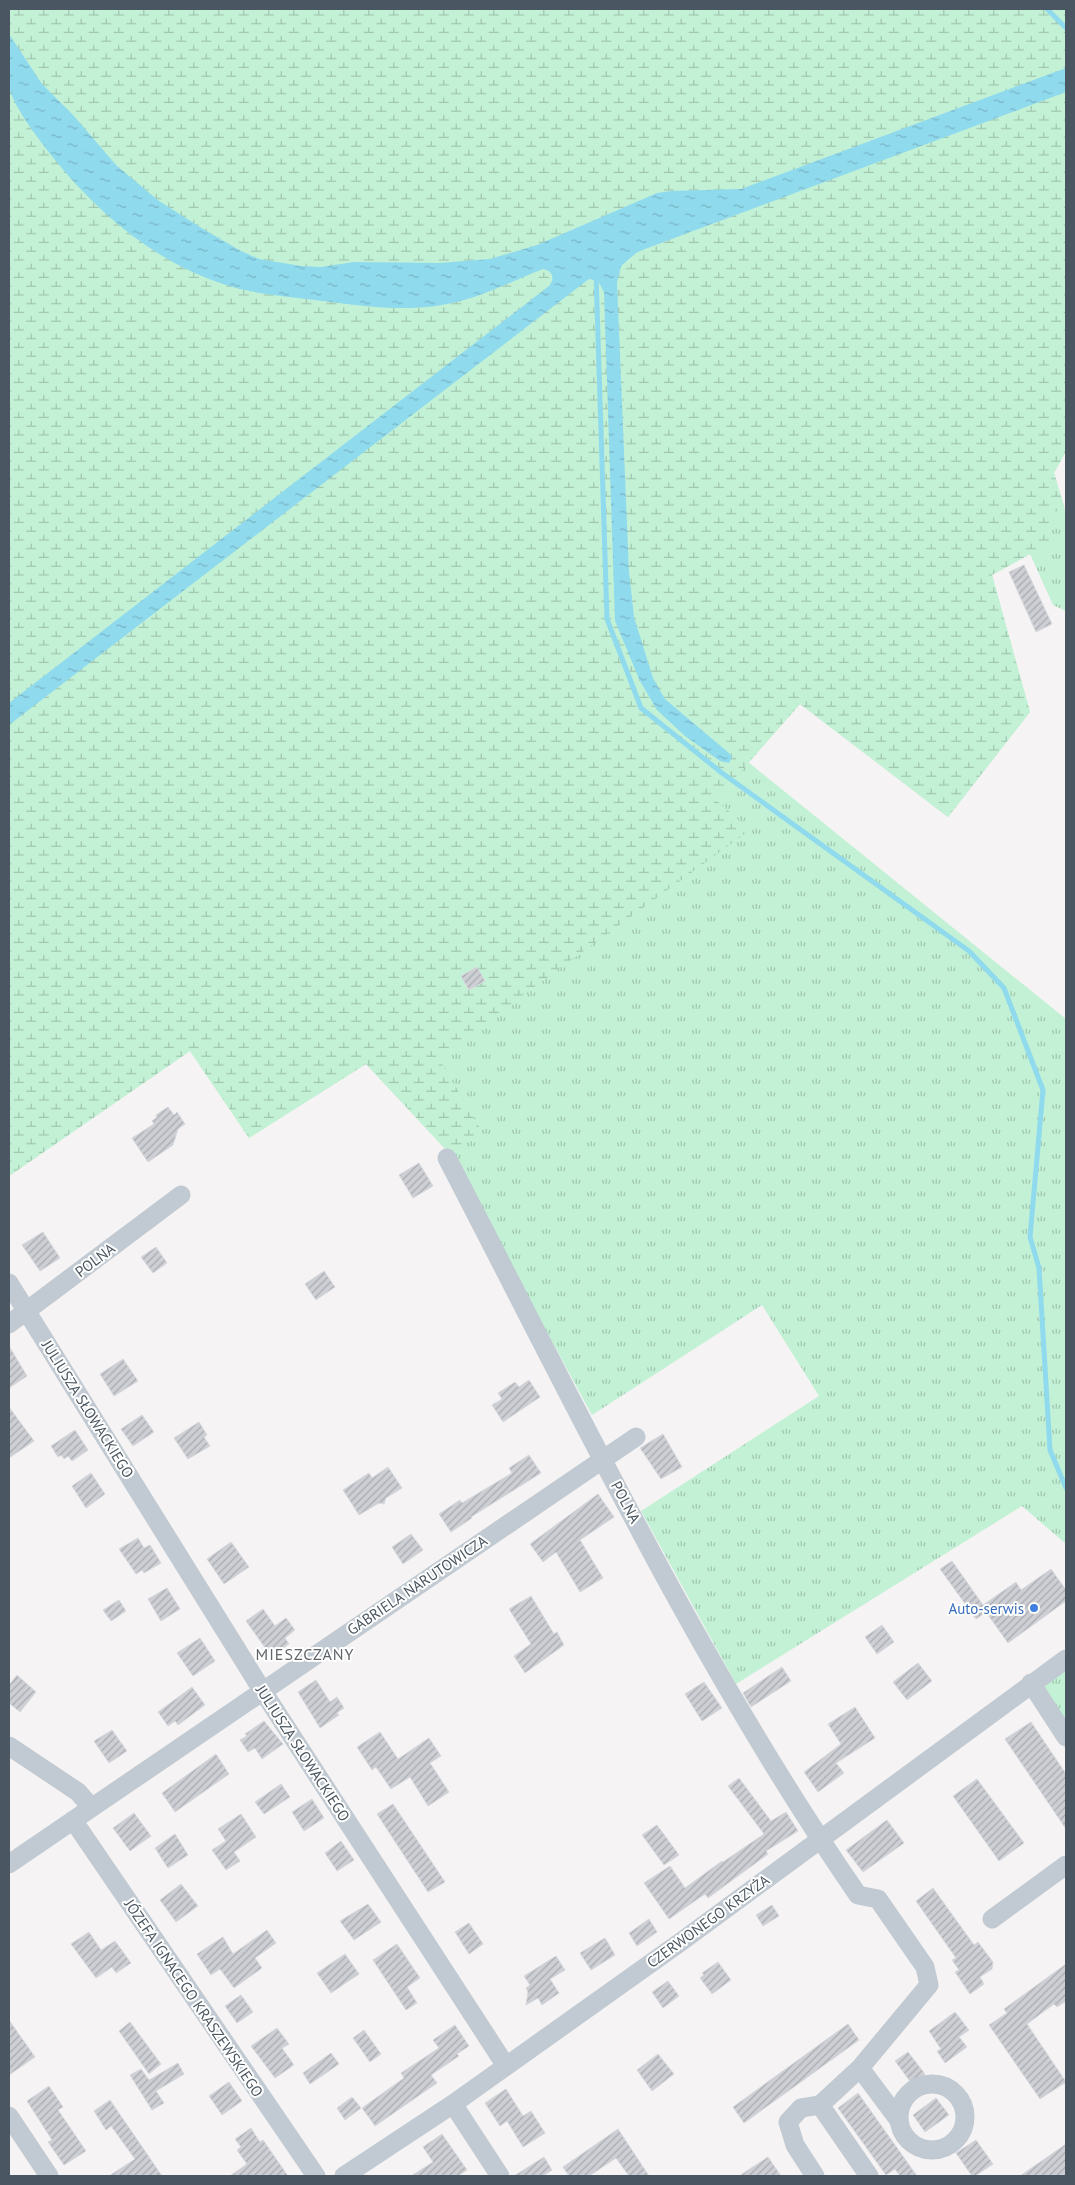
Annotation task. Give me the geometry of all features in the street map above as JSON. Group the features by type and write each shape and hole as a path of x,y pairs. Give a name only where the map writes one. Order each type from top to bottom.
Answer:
{"street":[{"name":"POLNA","path":"447,1158 705,1650 819,1839 858,1895 878,1899 925,1966 929,1985 860,2068"},
{"name":"POLNA","path":"9,1324 28,1312 181,1195"},
{"name":"JULIUSZA SŁOWACKIEGO","path":"9,1283 262,1690 506,2066"},
{"name":"GABRIELA NARUTOWICZA","path":"9,1864 636,1437"},
{"name":"CZERWONEGO KRZYŻA","path":"344,2176 453,2104 682,1941 1066,1659"},
{"path":"1031,1684 1066,1737"},
{"path":"9,1746 78,1792 91,1807"},
{"name":"JÓZEFA IGNACEGO KRASZEWSKIEGO","path":"73,1820 316,2176"},
{"path":"992,1918 1066,1865"},
{"path":"815,2176 795,2145 788,2122 801,2108 820,2105 860,2068 898,2118"},
{"path":"453,2104 500,2176"},
{"path":"820,2105 869,2176"},
{"path":"9,2116 49,2176"}],"green space":[{"path":"9,9 1066,9 1066,451 1054,473 1066,515 1066,611 1053,605 1030,554 992,575 1030,712 948,817 800,704 748,762 1066,1019 1066,1544 1022,1506 736,1684 641,1511 819,1396 762,1305 592,1415 450,1154 366,1064 249,1138 190,1051 9,1176"},
{"path":"9,9 1066,9 1066,451 1054,473 1065,509 1051,513 1050,543 992,575 1030,712 948,817 800,704 716,800 750,830 438,1057 481,1130 450,1154 366,1064 249,1138 190,1051 9,1176"},
{"path":"1066,1665 1066,1717 1054,1724 1034,1690"}],"water":[{"path":"9,34 42,84 73,115 117,166 159,201 241,251 259,259 301,266 321,267 354,262 440,263 490,259 537,245 657,193 741,189 1066,68 1066,92 645,249 636,253 621,266 617,283 629,572 634,617 653,678 665,699 730,754 732,757 729,763 720,761 685,736 657,710 640,681 615,621 604,292 598,281 589,279 9,725 9,703 549,286 552,275 549,271 543,269 464,300 436,306 408,308 366,306 287,297 238,288 201,276 154,251 132,235 91,200 55,160 36,136 10,91 8,72"}],"building":[{"path":"1024,565 1052,624 1036,632 1009,572"},
{"path":"477,967 485,981 469,990 461,976"},
{"path":"168,1107 174,1115 177,1112 185,1124 178,1129 173,1145 148,1162 132,1138 154,1124 152,1121 157,1117 156,1115"},
{"path":"419,1163 433,1186 413,1198 399,1175"},
{"path":"43,1232 60,1258 40,1271 22,1245"},
{"path":"156,1247 167,1263 153,1273 141,1257"},
{"path":"324,1271 335,1287 316,1300 305,1284"},
{"path":"9,1346 27,1376 9,1388"},
{"path":"123,1359 138,1381 114,1396 100,1374"},
{"path":"529,1380 540,1397 503,1422 492,1405 502,1399 498,1393 515,1382 519,1387"},
{"path":"9,1407 34,1441 9,1458"},
{"path":"142,1415 154,1432 133,1446 121,1429"},
{"path":"199,1422 207,1435 204,1437 210,1446 188,1459 174,1438"},
{"path":"75,1430 88,1450 72,1461 68,1456 64,1459 61,1455 58,1457 51,1446"},
{"path":"663,1434 682,1467 661,1479 640,1448"},
{"path":"529,1455 541,1473 471,1517 451,1532 439,1514 460,1500 462,1503 512,1473 509,1468"},
{"path":"388,1467 402,1488 386,1498 384,1504 379,1503 359,1515 343,1490 369,1473 372,1478"},
{"path":"91,1473 105,1494 86,1508 72,1486"},
{"path":"598,1494 614,1517 580,1540 603,1578 580,1592 556,1552 543,1562 530,1544"},
{"path":"411,1534 423,1550 403,1564 392,1547"},
{"path":"138,1538 144,1548 150,1545 161,1563 144,1573 142,1570 136,1574 119,1549"},
{"path":"231,1542 249,1567 224,1584 207,1559"},
{"path":"952,1561 983,1605 1016,1582 1021,1590 1051,1569 1066,1590 1066,1601 1008,1643 986,1612 976,1619 940,1569"},
{"path":"167,1588 180,1609 161,1621 148,1599"},
{"path":"531,1596 554,1634 557,1632 564,1645 525,1673 514,1656 531,1644 509,1609"},
{"path":"119,1600 126,1611 111,1621 103,1610"},
{"path":"263,1609 275,1626 286,1618 295,1630 285,1638 289,1644 271,1656 246,1621"},
{"path":"882,1625 894,1642 877,1654 865,1637"},
{"path":"200,1638 215,1661 193,1676 177,1653"},
{"path":"918,1663 932,1681 907,1700 893,1682"},
{"path":"782,1667 791,1681 751,1707 743,1693"},
{"path":"17,1675 36,1692 20,1712 9,1703 9,1685"},
{"path":"316,1680 330,1702 337,1697 344,1708 337,1713 339,1715 320,1728 298,1692"},
{"path":"704,1682 722,1708 702,1721 685,1694"},
{"path":"192,1687 205,1705 178,1725 175,1721 168,1726 158,1712"},
{"path":"855,1707 875,1738 836,1763 844,1773 818,1792 804,1772 841,1744 828,1724"},
{"path":"264,1721 283,1744 262,1759 255,1748 248,1752 240,1740 247,1736 245,1734"},
{"path":"1031,1722 1066,1774 1066,1829 1005,1739"},
{"path":"112,1730 127,1751 109,1763 94,1741"},
{"path":"380,1732 398,1759 429,1738 441,1756 430,1763 449,1792 428,1806 410,1777 391,1789 376,1767 372,1770 357,1747"},
{"path":"216,1754 229,1774 175,1812 162,1793"},
{"path":"739,1778 771,1821 786,1812 798,1831 766,1851 768,1854 708,1898 705,1894 669,1919 644,1883 670,1866 685,1888 764,1834 728,1786"},
{"path":"977,1779 1024,1843 999,1861 953,1796"},
{"path":"281,1784 290,1797 264,1814 255,1802"},
{"path":"312,1799 324,1818 304,1831 292,1812"},
{"path":"393,1804 445,1882 428,1892 377,1814"},
{"path":"134,1813 151,1836 130,1851 113,1828"},
{"path":"241,1814 256,1837 234,1852 240,1861 226,1870 212,1850 226,1841 218,1829"},
{"path":"887,1820 904,1843 863,1872 846,1850"},
{"path":"657,1825 679,1855 664,1865 642,1835"},
{"path":"175,1834 188,1855 168,1868 155,1848"},
{"path":"341,1841 354,1860 337,1871 325,1853"},
{"path":"181,1884 198,1906 176,1922 160,1900"},
{"path":"933,1888 974,1945 978,1942 993,1962 992,1969 980,1977 984,1984 970,1994 955,1972 959,1970 952,1960 956,1958 916,1901"},
{"path":"368,1904 381,1922 354,1940 340,1921"},
{"path":"772,1905 779,1916 763,1926 756,1915"},
{"path":"649,1919 657,1932 637,1946 629,1933"},
{"path":"469,1923 483,1944 469,1954 455,1932"},
{"path":"267,1930 276,1943 255,1958 262,1968 234,1988 220,1969 211,1975 197,1954 223,1937 233,1954"},
{"path":"89,1932 101,1950 115,1941 131,1963 116,1973 112,1967 96,1978 71,1944"},
{"path":"605,1938 615,1955 591,1970 580,1953"},
{"path":"397,1944 420,1978 407,1987 417,2003 406,2010 373,1960"},
{"path":"345,1954 359,1974 331,1993 317,1973"},
{"path":"556,1956 565,1970 550,1979 559,1993 542,2005 538,1998 526,2005 528,1992 526,1988 530,1985 524,1976"},
{"path":"718,1962 731,1980 712,1994 700,1978 704,1975 702,1973"},
{"path":"1066,1964 1066,2001 1057,2007 1054,2004 1027,2024 1066,2082 1040,2099 989,2025 1007,2013 1004,2009"},
{"path":"668,1981 679,1996 663,2008 652,1992"},
{"path":"241,1995 253,2012 237,2023 225,2006"},
{"path":"955,2012 969,2030 959,2037 967,2047 945,2063 937,2051 941,2049 929,2031"},
{"path":"9,2020 35,2057 9,2075"},
{"path":"130,2022 161,2064 149,2074 119,2031"},
{"path":"848,2024 859,2040 744,2123 733,2107"},
{"path":"455,2025 469,2046 457,2054 459,2056 431,2075 437,2083 375,2126 362,2108 404,2078 401,2073 439,2048 433,2040"},
{"path":"277,2028 289,2044 282,2048 294,2065 275,2078 251,2046"},
{"path":"364,2030 381,2054 370,2062 353,2038"},
{"path":"908,2052 925,2074 912,2084 895,2061"},
{"path":"331,2053 339,2064 310,2084 303,2073"},
{"path":"658,2054 674,2074 652,2091 637,2070"},
{"path":"178,2063 184,2074 156,2091 164,2103 152,2110 130,2075 141,2069 149,2080"},
{"path":"229,2082 242,2101 222,2115 209,2096"},
{"path":"49,2086 63,2107 58,2110 86,2151 64,2165 48,2142 52,2140 27,2101"},
{"path":"506,2089 523,2116 531,2111 545,2133 523,2147 507,2121 500,2126 485,2103"},
{"path":"858,2093 917,2176 900,2176 895,2169 886,2175 838,2108"},
{"path":"352,2097 361,2108 345,2120 337,2108"},
{"path":"936,2098 949,2115 925,2132 913,2115"},
{"path":"110,2100 162,2176 109,2176 135,2159 111,2126 106,2130 94,2111"},
{"path":"251,2128 260,2142 263,2140 288,2176 230,2176 247,2164 237,2150 241,2147 235,2139"},
{"path":"618,2129 649,2176 629,2176 616,2158 589,2176 569,2176 563,2167"},
{"path":"442,2134 467,2170 458,2176 411,2176 433,2162 423,2147"},
{"path":"976,2140 993,2164 972,2176 956,2153"},
{"path":"1066,2144 1066,2176 1020,2176"},
{"path":"544,2157 552,2170 543,2176 514,2176"},
{"path":"768,2157 781,2176 739,2176"}],"waterway":[{"path":"1047,9 1066,28"},
{"path":"596,274 607,619 641,708 722,773 969,951 1004,988 1043,1090 1030,1237 1039,1268 1050,1450 1066,1488"}],"place":[{"name":"Auto-serwis","path":"1034,1608"}],"district":[{"name":"MIESZCZANY","path":"305,1654"}]}
